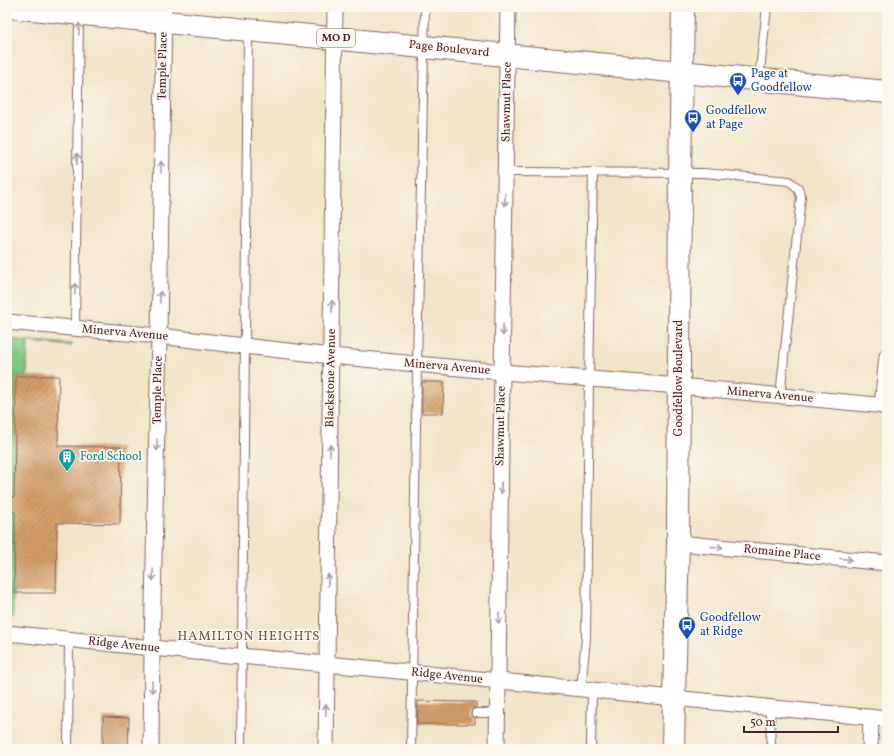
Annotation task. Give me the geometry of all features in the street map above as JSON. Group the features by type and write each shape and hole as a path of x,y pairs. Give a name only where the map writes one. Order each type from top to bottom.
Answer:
{"main road":[{"name":"Page Boulevard","path":"11,7 163,15 248,30 887,92"},
{"name":"Goodfellow Boulevard","path":"673,749 678,543 680,173 683,7"}],"street":[{"name":"Blackstone Avenue","path":"326,749 335,7"},
{"name":"Shawmut Place","path":"497,749 508,7"},
{"name":"Temple Place","path":"152,749 152,648 159,336 163,15"},
{"name":"Minerva Avenue","path":"7,322 159,336 331,356 502,372 679,386 884,406"},
{"path":"884,406 887,356"},
{"name":"Romaine Place","path":"678,543 887,563"},
{"name":"Ridge Avenue","path":"7,632 152,648 887,718"},
{"path":"870,749 871,717"}],"lane":[{"path":"411,749 417,364 425,7"},
{"path":"759,80 766,7"},
{"path":"75,328 83,11"},
{"path":"241,749 248,30"},
{"path":"506,172 704,173 789,181 798,188 801,197 780,396"},
{"path":"591,749 587,689 586,638 593,172"},
{"path":"68,749 69,639"},
{"path":"770,707 771,749"},
{"path":"476,713 498,713"}],"green space":[{"path":"7,339 72,344 72,346 28,342 27,376 16,376 14,497 7,497"},
{"path":"7,512 15,512 13,618 7,618"}],"building":[{"name":"Ford School","path":"16,376 59,376 58,446 121,447 120,524 57,523 56,593 14,593 15,512 7,512 7,497 14,497"},
{"path":"422,382 444,382 443,413 422,413"},
{"path":"418,701 476,702 476,708 473,708 471,713 471,716 475,718 475,724 417,724"},
{"path":"103,717 129,718 128,749 103,749"}],"place":[{"name":"Page at Goodfellow","path":"738,96"},
{"name":"Goodfellow at Page","path":"693,133"},
{"name":"Ford School","path":"67,472"},
{"name":"Goodfellow at Ridge","path":"687,640"}],"district":[{"name":"HAMILTON HEIGHTS","path":"249,637"}]}
